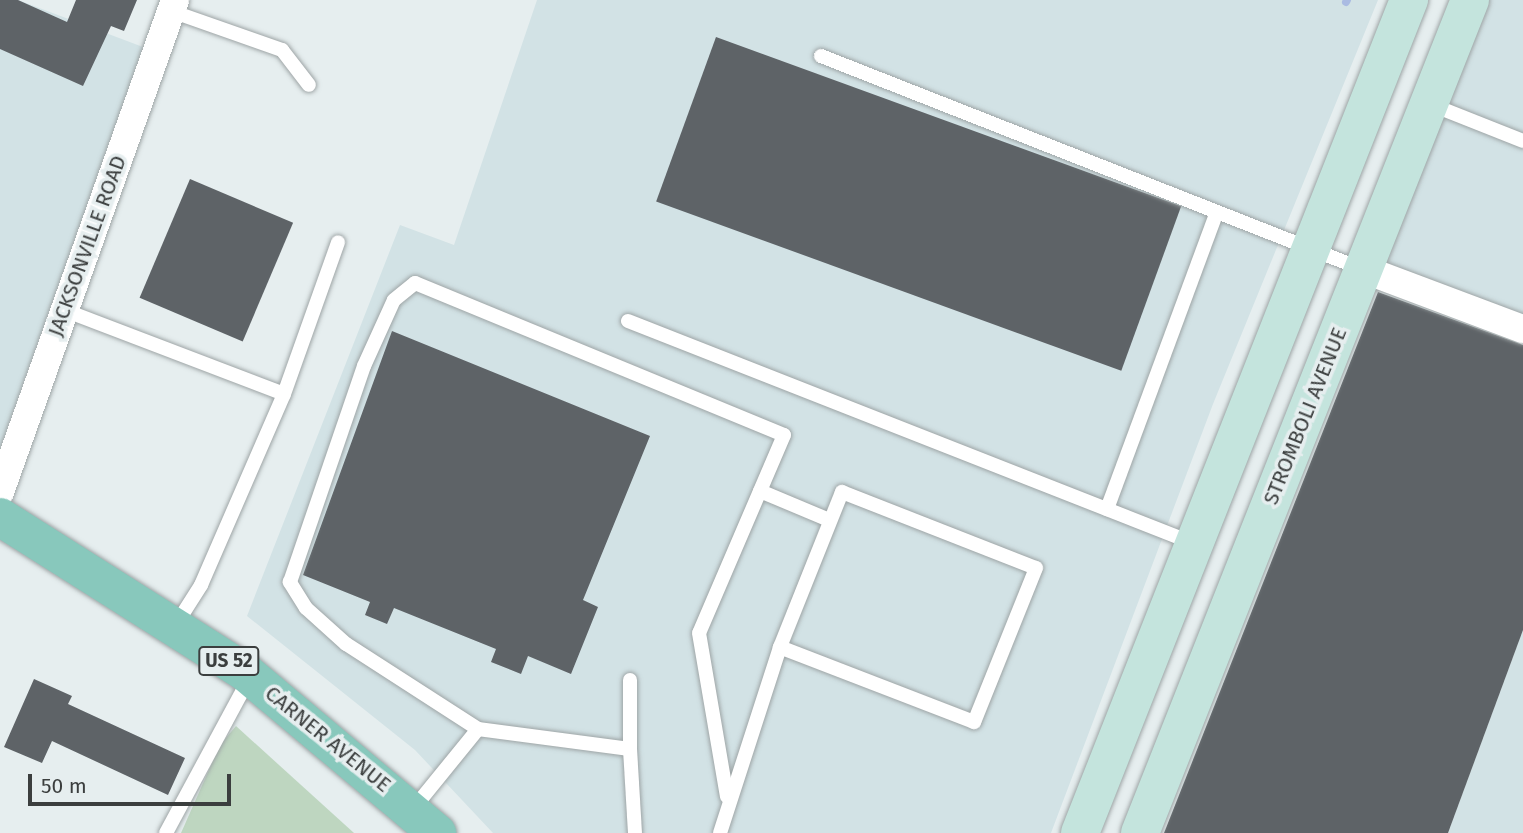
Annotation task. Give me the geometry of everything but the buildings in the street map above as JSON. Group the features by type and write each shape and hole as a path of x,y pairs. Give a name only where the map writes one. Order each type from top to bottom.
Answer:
{"main road":[{"name":"CARNER AVENUE","path":"0,517 251,676 425,821"}],"street":[{"path":"1080,833 1409,0"},
{"name":"STROMBOLI AVENUE","path":"1140,833 1470,0"},
{"name":"JACKSONVILLE ROAD","path":"0,492 173,6"},
{"path":"1363,270 1523,329"}],"lane":[{"path":"173,6 282,50 309,85"},
{"path":"821,56 1363,270"},
{"path":"1429,103 1523,141"},
{"path":"1107,509 1216,214"},
{"path":"174,627 201,585 284,394 338,242"},
{"path":"631,749 478,729 346,644 306,608 290,582 394,300 415,283 784,435 699,632 727,797"},
{"path":"64,310 284,394"},
{"path":"628,321 1195,544"},
{"path":"760,491 829,520"},
{"path":"720,833 727,797 780,647 842,492 1036,568 974,722 780,647"},
{"path":"166,833 251,676"},
{"path":"630,680 635,833"},
{"path":"425,821 478,729"}],"shaded area":[{"path":"0,0 18,0 143,47 0,448"},
{"path":"537,0 1378,0 1213,404 1051,833 493,833 415,750 247,616 400,225 454,245"},
{"path":"1486,0 1523,0 1523,329 1371,273"},
{"path":"1523,630 1523,833 1448,833"}],"green space":[{"path":"236,726 354,833 181,833 220,745"}]}
